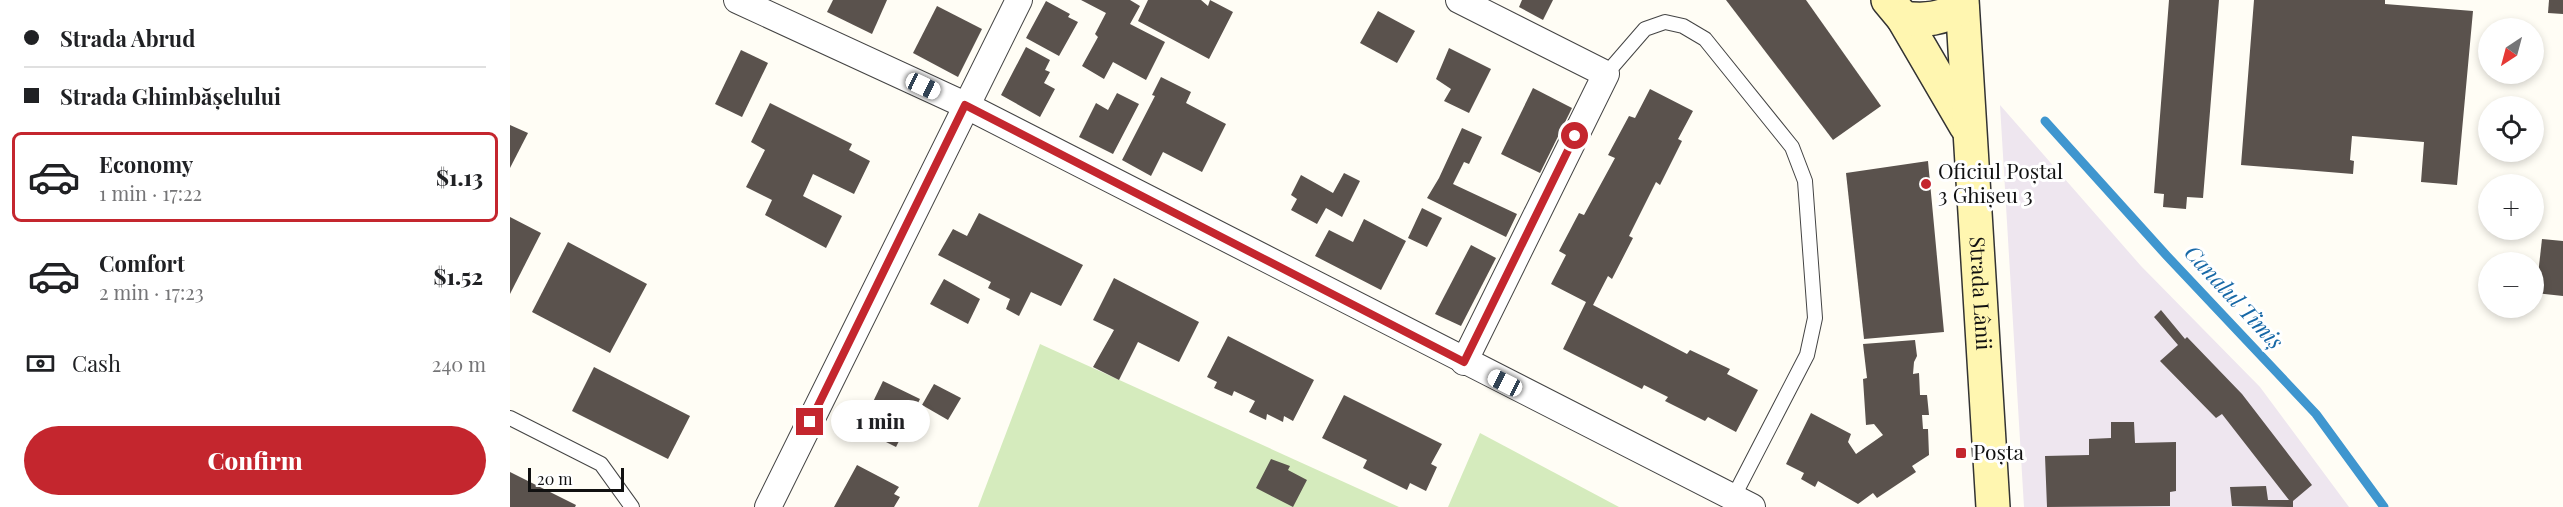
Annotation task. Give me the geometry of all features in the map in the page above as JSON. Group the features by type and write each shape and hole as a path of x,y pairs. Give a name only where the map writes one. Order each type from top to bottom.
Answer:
{"main road":[{"path":"1895,9 1927,21 1947,16 1962,4"},
{"name":"Strada Lânii","path":"1962,4 1993,507"},
{"path":"1895,9 1970,133"}],"street":[{"path":"737,0 965,105 1742,503"},
{"path":"768,507 965,105 1019,0"},
{"path":"1459,0 1606,75 1464,362"}],"lane":[{"path":"1606,75 1645,29 1665,22 1683,26 1705,39 1785,138 1792,147 1805,181 1815,318 1807,355 1742,503"},
{"path":"510,418 601,464 632,507"}],"shaded area":[{"path":"2000,105 2141,266 2260,387 2349,507 2024,507"}],"green space":[{"path":"1040,344 1399,507 978,507"},
{"path":"1480,433 1619,507 1448,507"}],"building":[{"path":"833,0 887,0 872,34 827,12"},
{"path":"1081,0 1130,0 1140,6 1130,24 1165,42 1146,80 1113,62 1104,79 1082,66 1098,37 1095,34 1106,13"},
{"path":"1148,0 1201,0 1208,6 1210,0 1233,12 1209,59 1138,21"},
{"path":"1522,0 1553,0 1543,20 1519,7"},
{"path":"1726,0 1806,0 1881,106 1833,140"},
{"path":"2169,0 2219,0 2203,198 2187,197 2186,209 2163,207 2164,194 2154,193"},
{"path":"2254,0 2385,0 2385,4 2473,11 2457,185 2421,182 2424,142 2352,136 2350,160 2354,161 2353,174 2241,165"},
{"path":"2549,0 2563,0 2563,14 2548,13"},
{"path":"1046,1 1070,14 1068,17 1078,22 1059,56 1026,38"},
{"path":"937,6 982,29 958,77 913,53"},
{"path":"1378,11 1415,31 1397,63 1360,43"},
{"path":"1026,47 1050,60 1045,70 1050,72 1044,83 1055,89 1040,117 1001,95"},
{"path":"1449,48 1491,69 1469,113 1444,101 1451,89 1436,79"},
{"path":"741,50 768,63 742,117 715,104"},
{"path":"1161,77 1191,92 1186,103 1226,124 1202,172 1163,152 1151,176 1122,160 1155,96 1152,95"},
{"path":"1533,88 1572,108 1540,173 1501,154"},
{"path":"1650,89 1693,111 1678,139 1682,141 1660,185 1656,182 1629,236 1633,238 1612,279 1608,276 1593,305 1687,354 1690,350 1730,369 1727,374 1758,390 1736,432 1708,417 1705,421 1665,401 1668,397 1644,385 1642,389 1563,349 1586,302 1551,284 1566,255 1559,251 1579,213 1584,215 1615,158 1608,155 1629,116 1635,118"},
{"path":"1117,93 1139,104 1113,154 1079,137 1096,103 1108,110"},
{"path":"770,103 852,144 849,150 870,161 854,194 813,174 803,196 842,216 826,248 765,215 772,200 746,187 765,150 751,142"},
{"path":"510,125 528,133 510,168"},
{"path":"1462,128 1482,137 1469,164 1464,162 1453,184 1517,214 1506,237 1427,198"},
{"path":"1928,161 1944,332 1864,339 1846,173"},
{"path":"1344,173 1360,181 1342,217 1326,208 1317,224 1291,210 1297,199 1291,195 1301,175 1333,193"},
{"path":"1422,208 1442,218 1427,247 1408,238"},
{"path":"979,213 1083,265 1061,306 1031,292 1019,316 1006,309 1010,299 988,288 991,282 938,255 953,229 967,236"},
{"path":"510,217 541,233 510,294"},
{"path":"1364,219 1406,241 1381,290 1315,256 1329,230 1353,242"},
{"path":"2542,240 2563,241 2563,296 2544,294 2544,252 2541,252"},
{"path":"568,242 647,284 610,353 532,312"},
{"path":"1471,245 1496,258 1461,326 1435,314"},
{"path":"1114,278 1199,322 1179,362 1138,342 1119,380 1093,367 1114,330 1093,320"},
{"path":"944,279 980,299 968,324 930,304"},
{"path":"2161,310 2185,339 2187,337 2242,394 2312,485 2293,501 2293,507 2232,506 2230,487 2266,486 2268,500 2289,500 2222,414 2216,418 2160,361 2178,345 2154,317"},
{"path":"1228,336 1314,380 1293,421 1284,416 1283,422 1267,414 1266,420 1249,412 1255,401 1234,391 1232,396 1214,388 1217,382 1207,377"},
{"path":"1915,340 1917,356 1913,374 1919,373 1920,395 1927,395 1929,415 1922,415 1923,429 1928,429 1929,455 1912,466 1916,472 1877,498 1873,493 1858,504 1818,481 1815,487 1801,479 1804,473 1786,464 1811,413 1851,434 1848,442 1856,454 1883,435 1874,424 1866,425 1863,379 1867,378 1863,344"},
{"path":"594,367 690,416 668,459 572,411"},
{"path":"883,381 920,399 896,447 860,429"},
{"path":"934,384 961,398 948,420 922,405"},
{"path":"1344,395 1442,444 1431,464 1437,467 1426,491 1410,483 1407,490 1363,468 1367,460 1322,438"},
{"path":"2111,422 2134,422 2135,443 2176,442 2176,491 2170,492 2170,506 2047,507 2045,456 2089,455 2089,439 2111,438"},
{"path":"1271,459 1290,466 1288,470 1307,480 1293,507 1256,488"},
{"path":"857,465 899,487 894,494 900,497 894,507 834,507"},
{"path":"510,472 576,505 575,507 510,507"}],"waterway":[{"name":"Canalul Timiș","path":"2045,121 2167,256 2316,414 2384,507"}],"place":[{"name":"Oficiul Poștal 3 Ghișeu 3","path":"1926,184"},
{"name":"Poșta","path":"1961,453"}],"route":[{"path":"810,422 965,105 1464,362 1575,136"}]}
